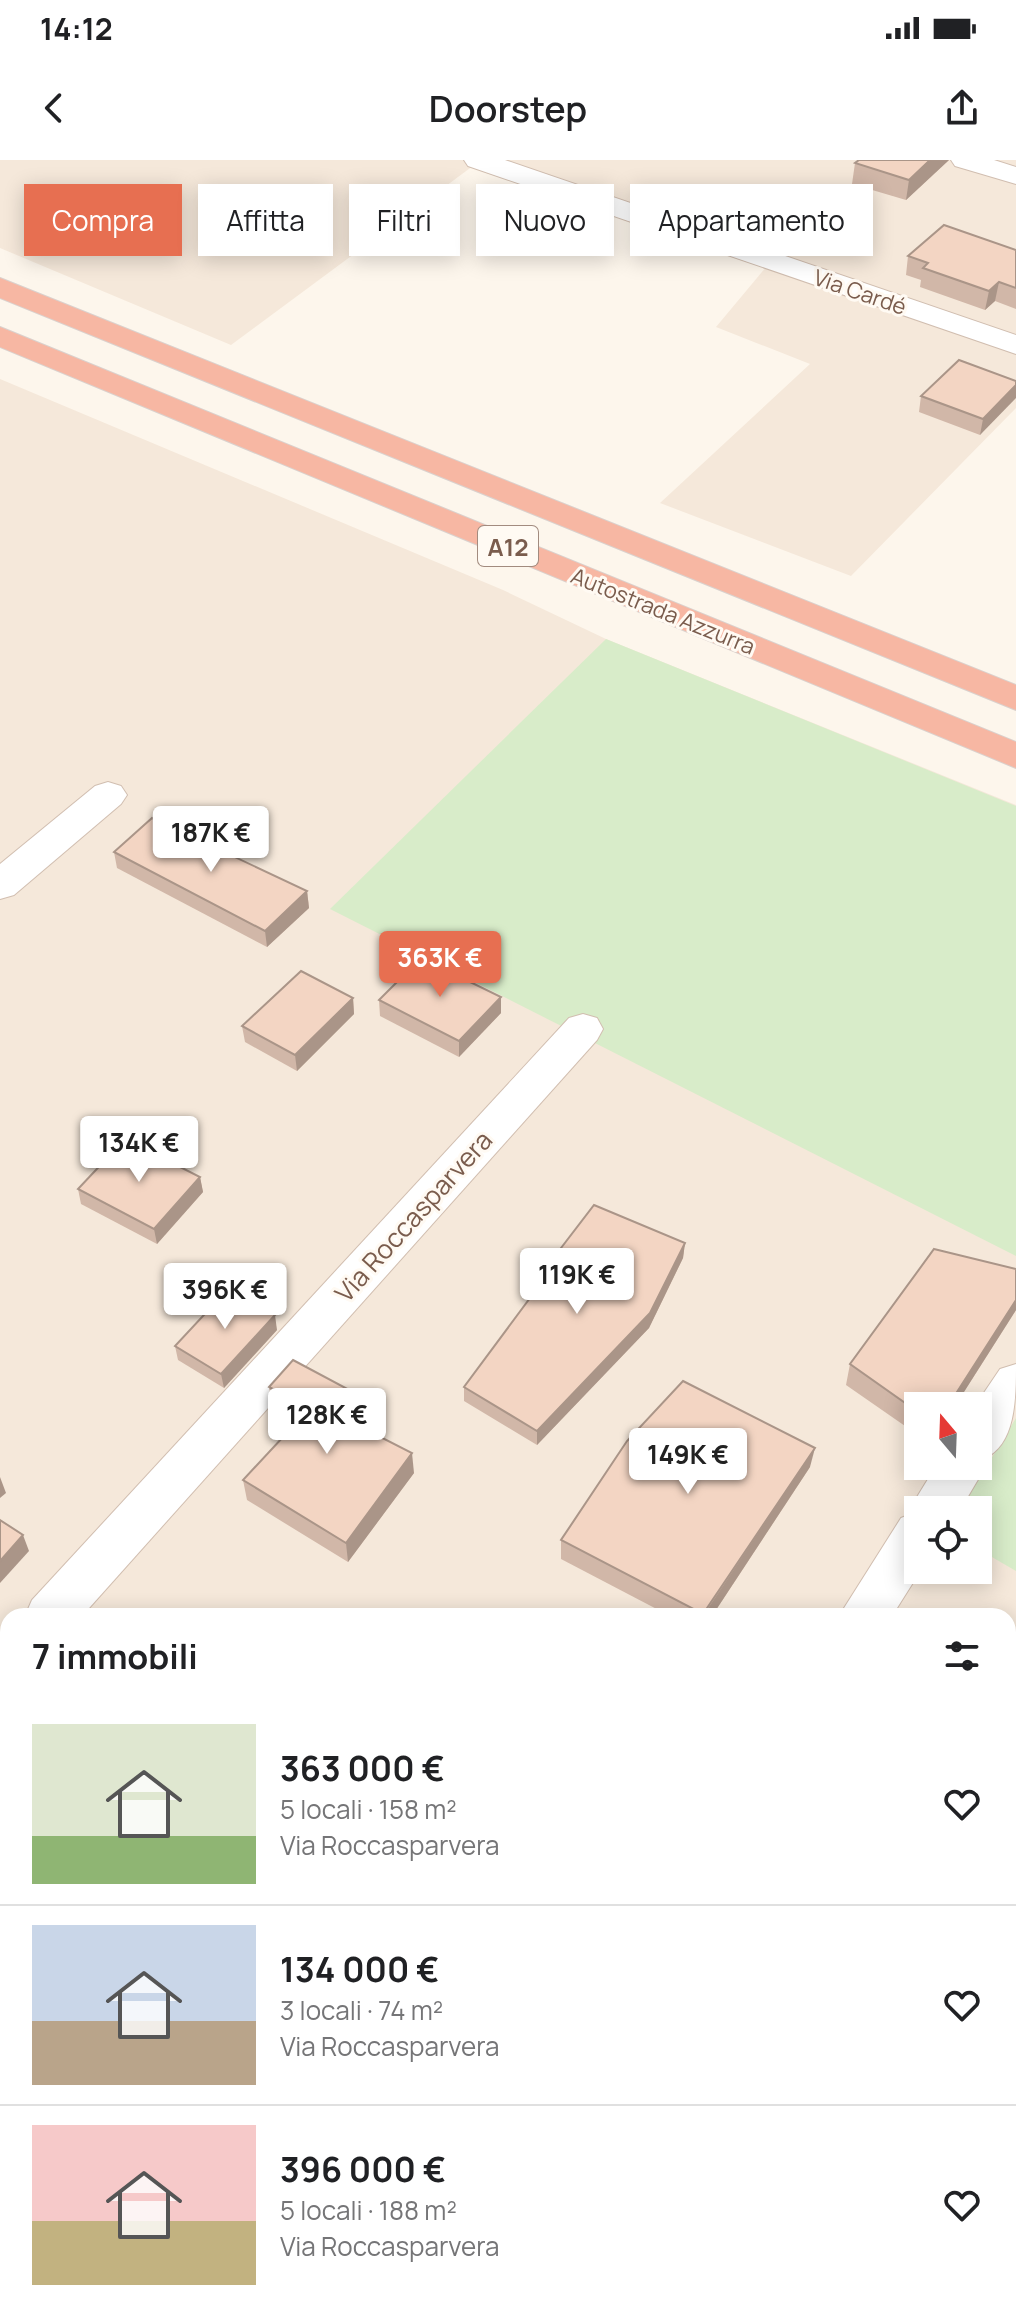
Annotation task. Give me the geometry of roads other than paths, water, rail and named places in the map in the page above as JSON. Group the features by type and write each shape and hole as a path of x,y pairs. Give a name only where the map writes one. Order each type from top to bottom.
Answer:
{"highway":[{"name":"Autostrada Azzurra","path":"0,287 1016,698"},
{"name":"Autostrada Azzurra","path":"0,336 1016,756"}],"street":[{"name":"Via Cardé","path":"478,160 1016,345"},
{"path":"965,160 1016,176"},
{"path":"0,885 108,795"},
{"name":"Via Roccasparvera","path":"57,1608 583,1029"},
{"path":"992,1420 1016,1383"},
{"path":"869,1608 904,1555"}]}
